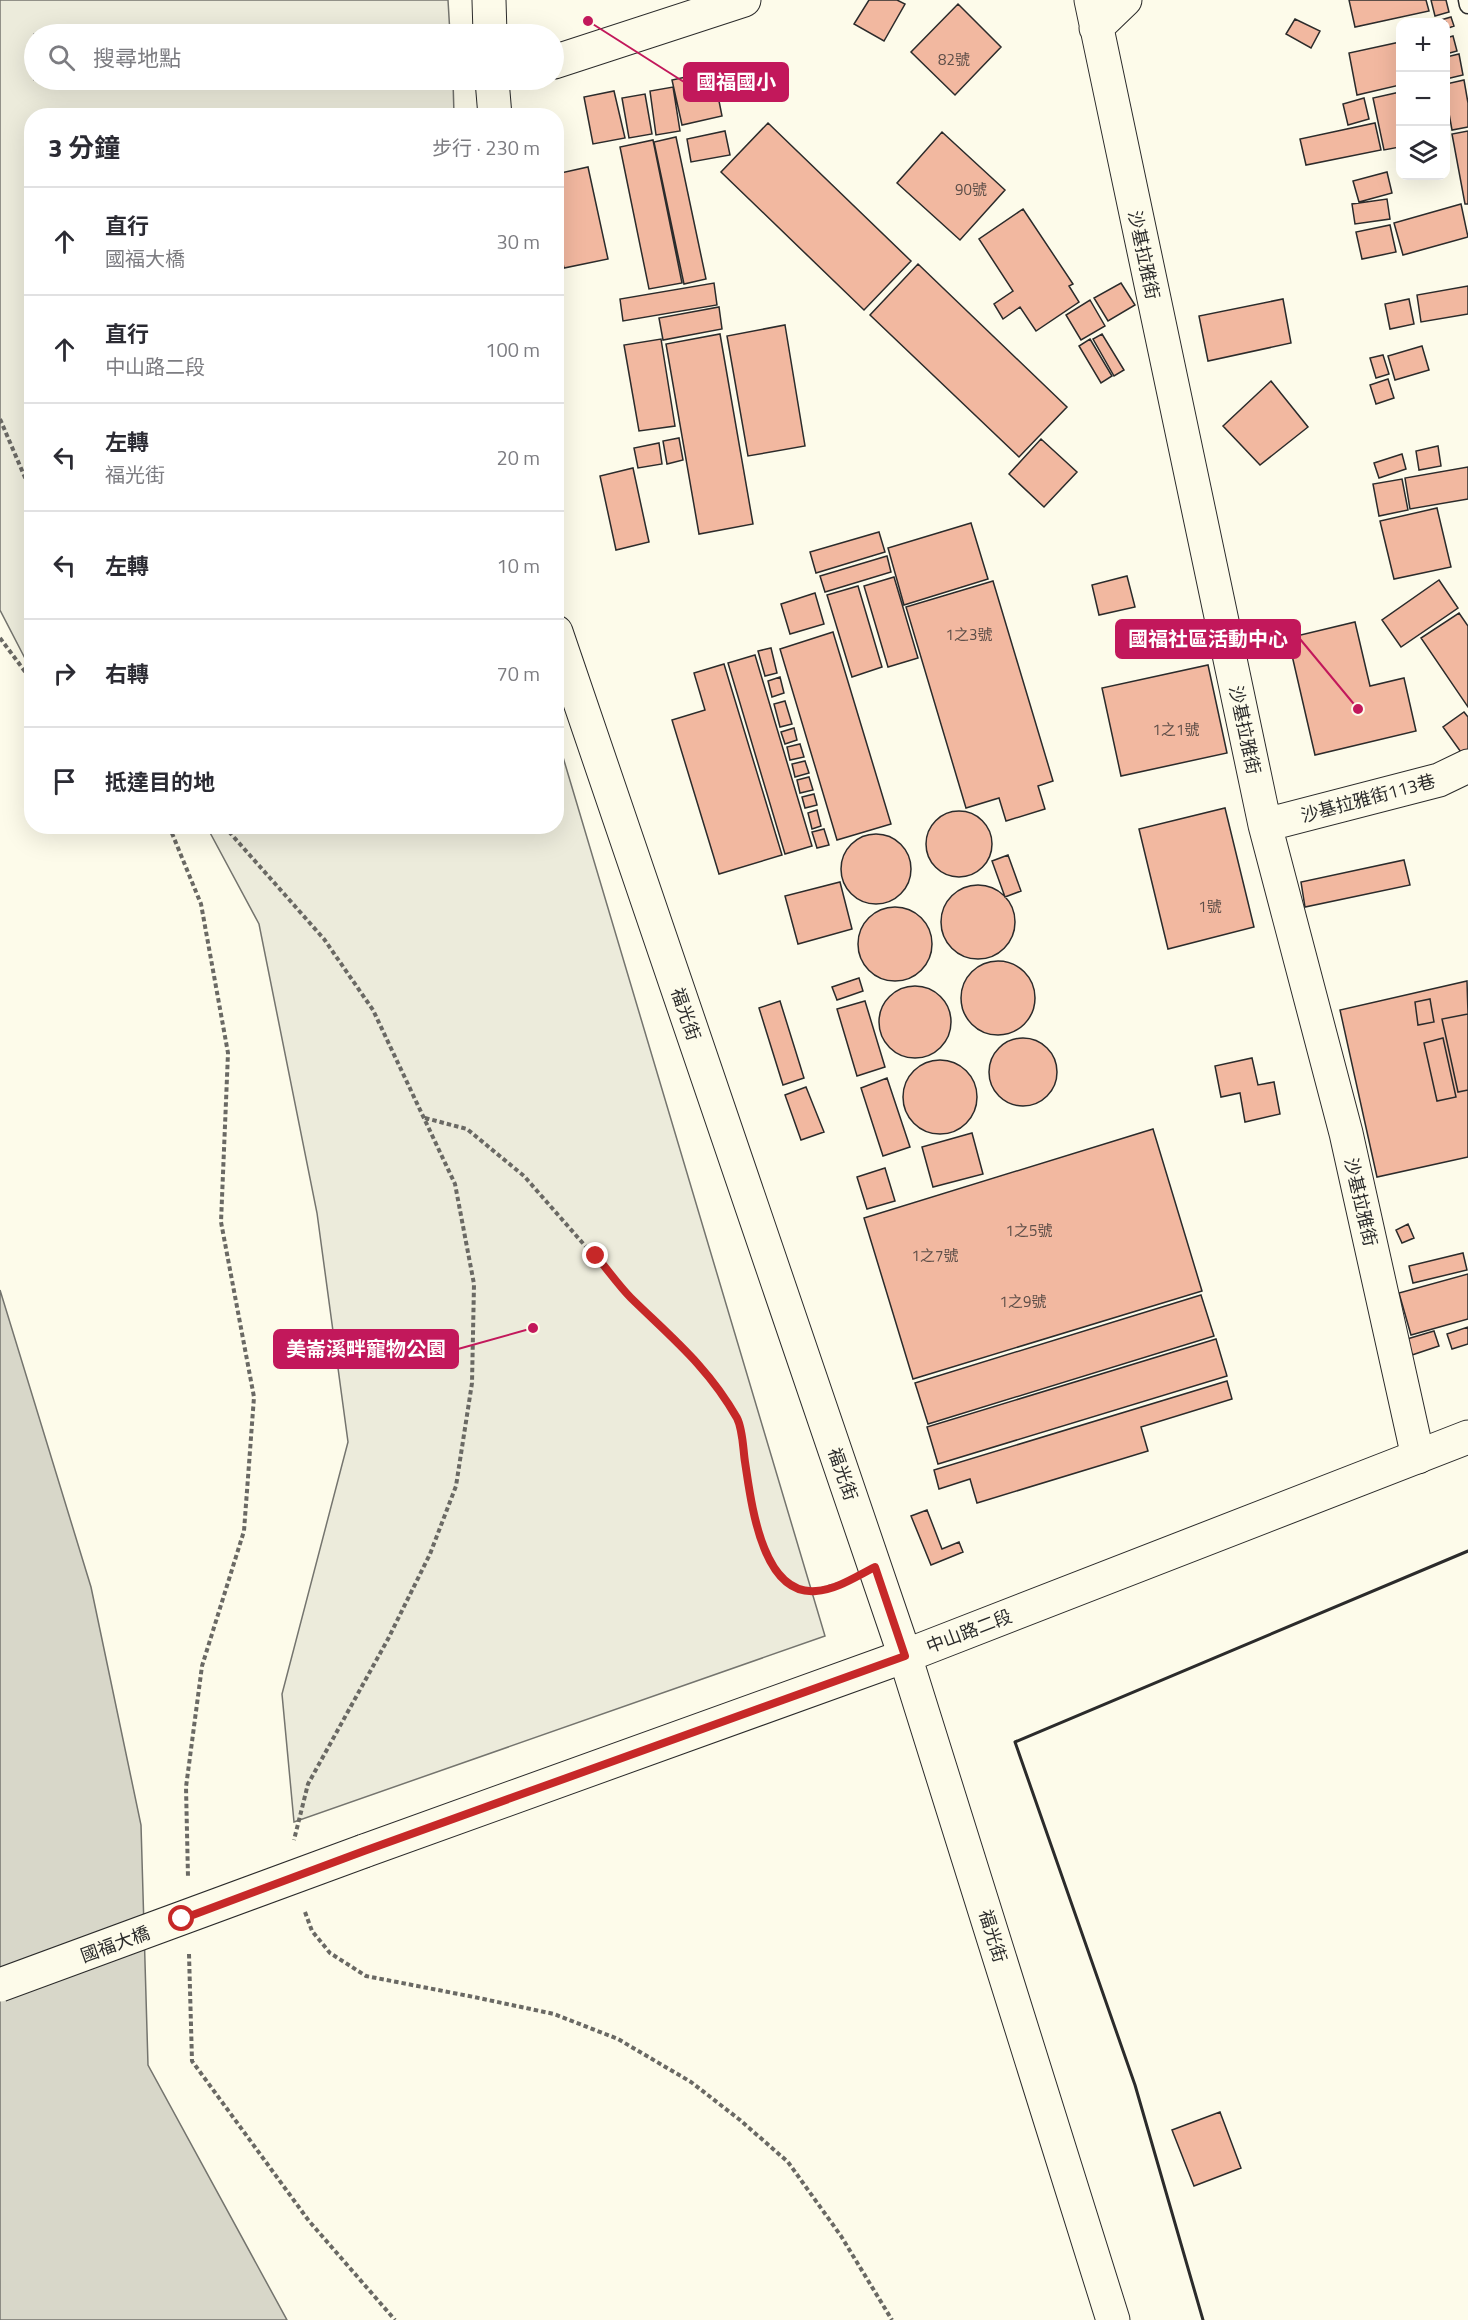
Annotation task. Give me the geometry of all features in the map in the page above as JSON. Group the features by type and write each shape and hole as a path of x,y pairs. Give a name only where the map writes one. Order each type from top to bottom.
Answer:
{"street":[{"path":"489,0 490,24"},
{"path":"564,59 744,0"},
{"path":"1093,14 1125,0"},
{"name":"沙基拉雅街","path":"1093,14 1265,825 1346,1133 1418,1456"},
{"path":"494,90 495,108"},
{"name":"福光街","path":"564,655 905,1656 1113,2320"},
{"name":"沙基拉雅街113巷","path":"1265,825 1439,780 1468,766"},
{"name":"中山路二段","path":"364,1851 905,1656 1468,1437"},
{"name":"國福大橋","path":"0,1985 364,1851"}],"lane":[{"path":"1467,0 1468,5"}],"path":[{"path":"0,419 24,475"},
{"path":"0,638 24,670"},
{"path":"172,834 201,904 228,1053 221,1222 254,1397 244,1531 202,1666 186,1786 188,1882"},
{"path":"231,834 324,939 373,1010 455,1184 474,1284 472,1383 456,1486 430,1554 388,1639 308,1784 294,1837 294,1849"},
{"path":"425,1118 467,1129 524,1176 630,1297 678,1341 717,1385 738,1421 754,1520 769,1561 783,1578 798,1589 815,1591 836,1586 875,1567"},
{"path":"302,1903 312,1931 330,1953 366,1976 554,2014 618,2039 691,2082 740,2120 788,2162 841,2236 892,2320"},
{"path":"189,1954 192,2061 309,2221 395,2320"}],"shaded area":[{"path":"0,0 448,0 449,24 24,24 24,90 453,90 454,108 24,108 24,656 0,610"},
{"path":"564,760 825,1636 294,1822 282,1694 348,1442 317,1213 259,924 211,834 564,834"},
{"path":"0,1290 91,1587 141,1825 148,2065 287,2320 0,2320"}],"building":[{"path":"869,0 897,0 905,4 884,41 854,24"},
{"path":"1349,0 1426,0 1429,11 1355,27"},
{"path":"1431,0 1446,0 1449,12 1435,16"},
{"path":"958,4 1001,47 955,95 911,52"},
{"path":"1451,17 1454,26 1450,28 1450,18 1448,18"},
{"path":"1295,19 1320,31 1311,48 1286,34"},
{"path":"1453,36 1457,51 1450,53 1450,37"},
{"path":"1396,43 1396,86 1357,95 1349,53"},
{"path":"1459,54 1463,75 1450,78 1450,56"},
{"path":"713,71 722,116 682,125 672,80"},
{"path":"1464,80 1468,103 1468,127 1452,130 1450,83"},
{"path":"673,87 680,131 656,135 650,91"},
{"path":"614,91 625,138 593,144 584,97"},
{"path":"1396,93 1396,148 1384,150 1373,98"},
{"path":"645,94 652,134 629,138 622,98"},
{"path":"1364,98 1369,119 1348,125 1343,104"},
{"path":"768,123 911,261 864,310 721,172"},
{"path":"1375,123 1381,150 1306,165 1300,139"},
{"path":"725,131 730,155 691,162 687,139"},
{"path":"1468,131 1468,204 1465,204 1452,134"},
{"path":"942,132 1005,190 960,240 897,183"},
{"path":"676,137 706,279 684,284 654,142"},
{"path":"653,140 682,283 649,289 620,147"},
{"path":"588,167 608,259 564,268 564,172"},
{"path":"1387,172 1392,193 1359,202 1353,181"},
{"path":"1387,199 1390,219 1355,224 1352,204"},
{"path":"1461,204 1468,237 1403,255 1394,223"},
{"path":"1023,209 1073,284 1069,286 1079,302 1036,331 1020,307 1003,319 994,304 1013,291 979,239"},
{"path":"1390,225 1396,252 1362,259 1356,232"},
{"path":"918,264 1067,407 1019,457 870,315"},
{"path":"714,283 717,305 623,321 620,299"},
{"path":"1121,283 1135,305 1108,321 1094,298"},
{"path":"1468,286 1468,314 1421,322 1417,295"},
{"path":"1283,299 1291,343 1208,361 1199,316"},
{"path":"1409,299 1414,324 1390,329 1385,304"},
{"path":"1090,300 1105,326 1081,340 1066,315"},
{"path":"719,307 722,329 663,340 659,318"},
{"path":"785,325 805,446 748,456 727,336"},
{"path":"720,334 753,524 699,534 666,344"},
{"path":"1102,334 1124,370 1114,376 1093,339"},
{"path":"661,339 675,426 639,431 624,345"},
{"path":"1090,339 1112,376 1101,383 1079,346"},
{"path":"1422,346 1429,370 1395,380 1388,356"},
{"path":"1383,355 1389,374 1376,378 1370,358"},
{"path":"1388,379 1394,398 1376,404 1370,385"},
{"path":"1271,381 1308,427 1260,465 1223,426"},
{"path":"679,438 683,460 667,464 663,441"},
{"path":"1041,439 1077,472 1044,507 1009,474"},
{"path":"659,443 662,464 638,468 634,448"},
{"path":"1438,446 1441,466 1419,470 1416,451"},
{"path":"1402,454 1406,469 1379,478 1374,463"},
{"path":"1468,467 1468,499 1410,509 1405,478"},
{"path":"633,468 649,542 616,550 600,476"},
{"path":"1402,479 1408,510 1379,516 1373,484"},
{"path":"1437,508 1451,567 1394,579 1380,521"},
{"path":"971,523 988,579 904,605 888,548"},
{"path":"879,532 885,552 816,573 810,552"},
{"path":"887,556 891,572 825,592 820,576"},
{"path":"1127,576 1135,607 1099,615 1092,585"},
{"path":"894,577 918,658 888,667 864,586"},
{"path":"1439,580 1458,608 1401,647 1382,620"},
{"path":"993,581 1053,781 1038,786 1045,809 1006,821 999,798 966,808 906,607"},
{"path":"858,586 882,667 852,677 827,595"},
{"path":"815,593 824,624 790,634 781,604"},
{"path":"1459,613 1468,626 1468,707 1421,638"},
{"path":"1355,622 1370,686 1404,678 1416,731 1315,755 1288,638"},
{"path":"833,632 891,824 837,840 780,649"},
{"path":"771,648 777,673 765,676 758,651"},
{"path":"755,655 812,846 785,854 728,663"},
{"path":"724,664 782,855 719,874 672,720 705,710 694,673"},
{"path":"1208,665 1227,753 1121,776 1102,688"},
{"path":"780,677 784,693 772,697 768,681"},
{"path":"785,701 792,724 780,727 774,704"},
{"path":"1464,712 1468,717 1468,752 1463,755 1443,727"},
{"path":"794,728 797,740 785,744 781,732"},
{"path":"800,744 804,757 790,760 787,747"},
{"path":"805,761 809,773 795,777 792,764"},
{"path":"809,777 813,790 800,793 797,780"},
{"path":"814,794 817,805 805,808 802,797"},
{"path":"1225,808 1254,927 1168,949 1139,829"},
{"path":"817,810 821,826 812,829 808,813"},
{"path":"953,811 965,811 977,816 987,826 992,844 990,857 977,872 965,877 953,877 941,872 931,862 926,850 926,838 931,826 941,816"},
{"path":"824,829 829,845 817,848 812,832"},
{"path":"876,834 889,837 901,844 908,856 911,869 908,882 901,894 889,901 876,904 863,901 851,894 844,882 841,869 844,856 851,844 863,837"},
{"path":"1008,855 1021,891 1005,897 992,861"},
{"path":"1404,860 1410,885 1305,907 1301,882"},
{"path":"840,882 852,929 798,944 785,896"},
{"path":"978,885 992,888 1004,896 1012,908 1015,922 1012,936 1004,948 992,956 978,959 964,956 952,948 944,936 941,922 944,908 952,896 964,888"},
{"path":"895,907 909,910 921,918 929,930 932,944 929,958 921,970 909,978 895,981 881,978 869,970 861,958 858,944 861,930 869,918 881,910"},
{"path":"998,961 1012,964 1024,972 1032,984 1035,998 1032,1012 1024,1024 1012,1032 998,1035 984,1032 972,1024 964,1012 961,998 964,984 972,972 984,964"},
{"path":"859,978 863,991 837,1000 832,987"},
{"path":"1467,981 1468,1014 1442,1019 1458,1092 1468,1090 1468,1157 1377,1177 1340,1010","holes":["1430,999 1434,1022 1418,1025 1415,1002","1443,1038 1456,1097 1437,1101 1424,1043"]},
{"path":"915,986 929,989 941,996 948,1008 951,1022 948,1036 941,1048 929,1055 915,1058 901,1055 889,1048 882,1036 879,1022 882,1008 889,996 901,989"},
{"path":"1430,999 1434,1022 1418,1025 1415,1002"},
{"path":"780,1001 804,1078 783,1085 759,1008"},
{"path":"865,1001 885,1067 857,1076 837,1009"},
{"path":"1468,1014 1468,1090 1458,1092 1442,1019"},
{"path":"1016,1038 1030,1038 1042,1043 1052,1053 1057,1072 1052,1091 1042,1101 1030,1106 1016,1106 1004,1101 994,1091 989,1079 989,1065 994,1053 1004,1043"},
{"path":"1443,1038 1456,1097 1437,1101 1424,1043"},
{"path":"1252,1058 1258,1085 1274,1082 1280,1114 1245,1122 1240,1093 1221,1097 1215,1066"},
{"path":"933,1060 947,1060 961,1066 971,1076 977,1090 977,1104 971,1118 961,1128 947,1134 933,1134 919,1128 909,1118 903,1104 903,1090 909,1076 919,1066"},
{"path":"887,1078 910,1147 883,1156 861,1088"},
{"path":"806,1087 824,1132 801,1140 785,1095"},
{"path":"1153,1129 1202,1291 913,1379 864,1218"},
{"path":"972,1133 983,1174 933,1187 922,1147"},
{"path":"885,1168 895,1201 867,1209 857,1177"},
{"path":"1408,1224 1414,1238 1402,1243 1396,1230"},
{"path":"1463,1253 1467,1270 1413,1283 1409,1266"},
{"path":"1468,1274 1468,1319 1411,1335 1399,1293"},
{"path":"1201,1295 1214,1336 928,1424 915,1383"},
{"path":"1468,1327 1468,1344 1452,1349 1447,1334"},
{"path":"1434,1331 1439,1346 1412,1355 1407,1339"},
{"path":"1216,1339 1227,1376 938,1464 927,1427"},
{"path":"1227,1381 1232,1399 1141,1427 1148,1451 977,1503 970,1479 939,1489 934,1470"},
{"path":"927,1510 942,1549 959,1542 963,1552 931,1565 911,1516"},
{"path":"1220,2112 1241,2168 1194,2186 1172,2130"}],"wall":[{"path":"1203,2320 1135,2085 1015,1742 1468,1551"}],"place":[{"name":"國福國小","path":"588,21"},
{"name":"國福社區活動中心","path":"1358,709"},
{"name":"美崙溪畔寵物公園","path":"533,1328"}],"route":[{"path":"182,1919 905,1656 875,1567 836,1586 815,1591 798,1589 783,1578 769,1561 754,1520 738,1421 717,1385 678,1341 630,1297 596,1256"}]}
